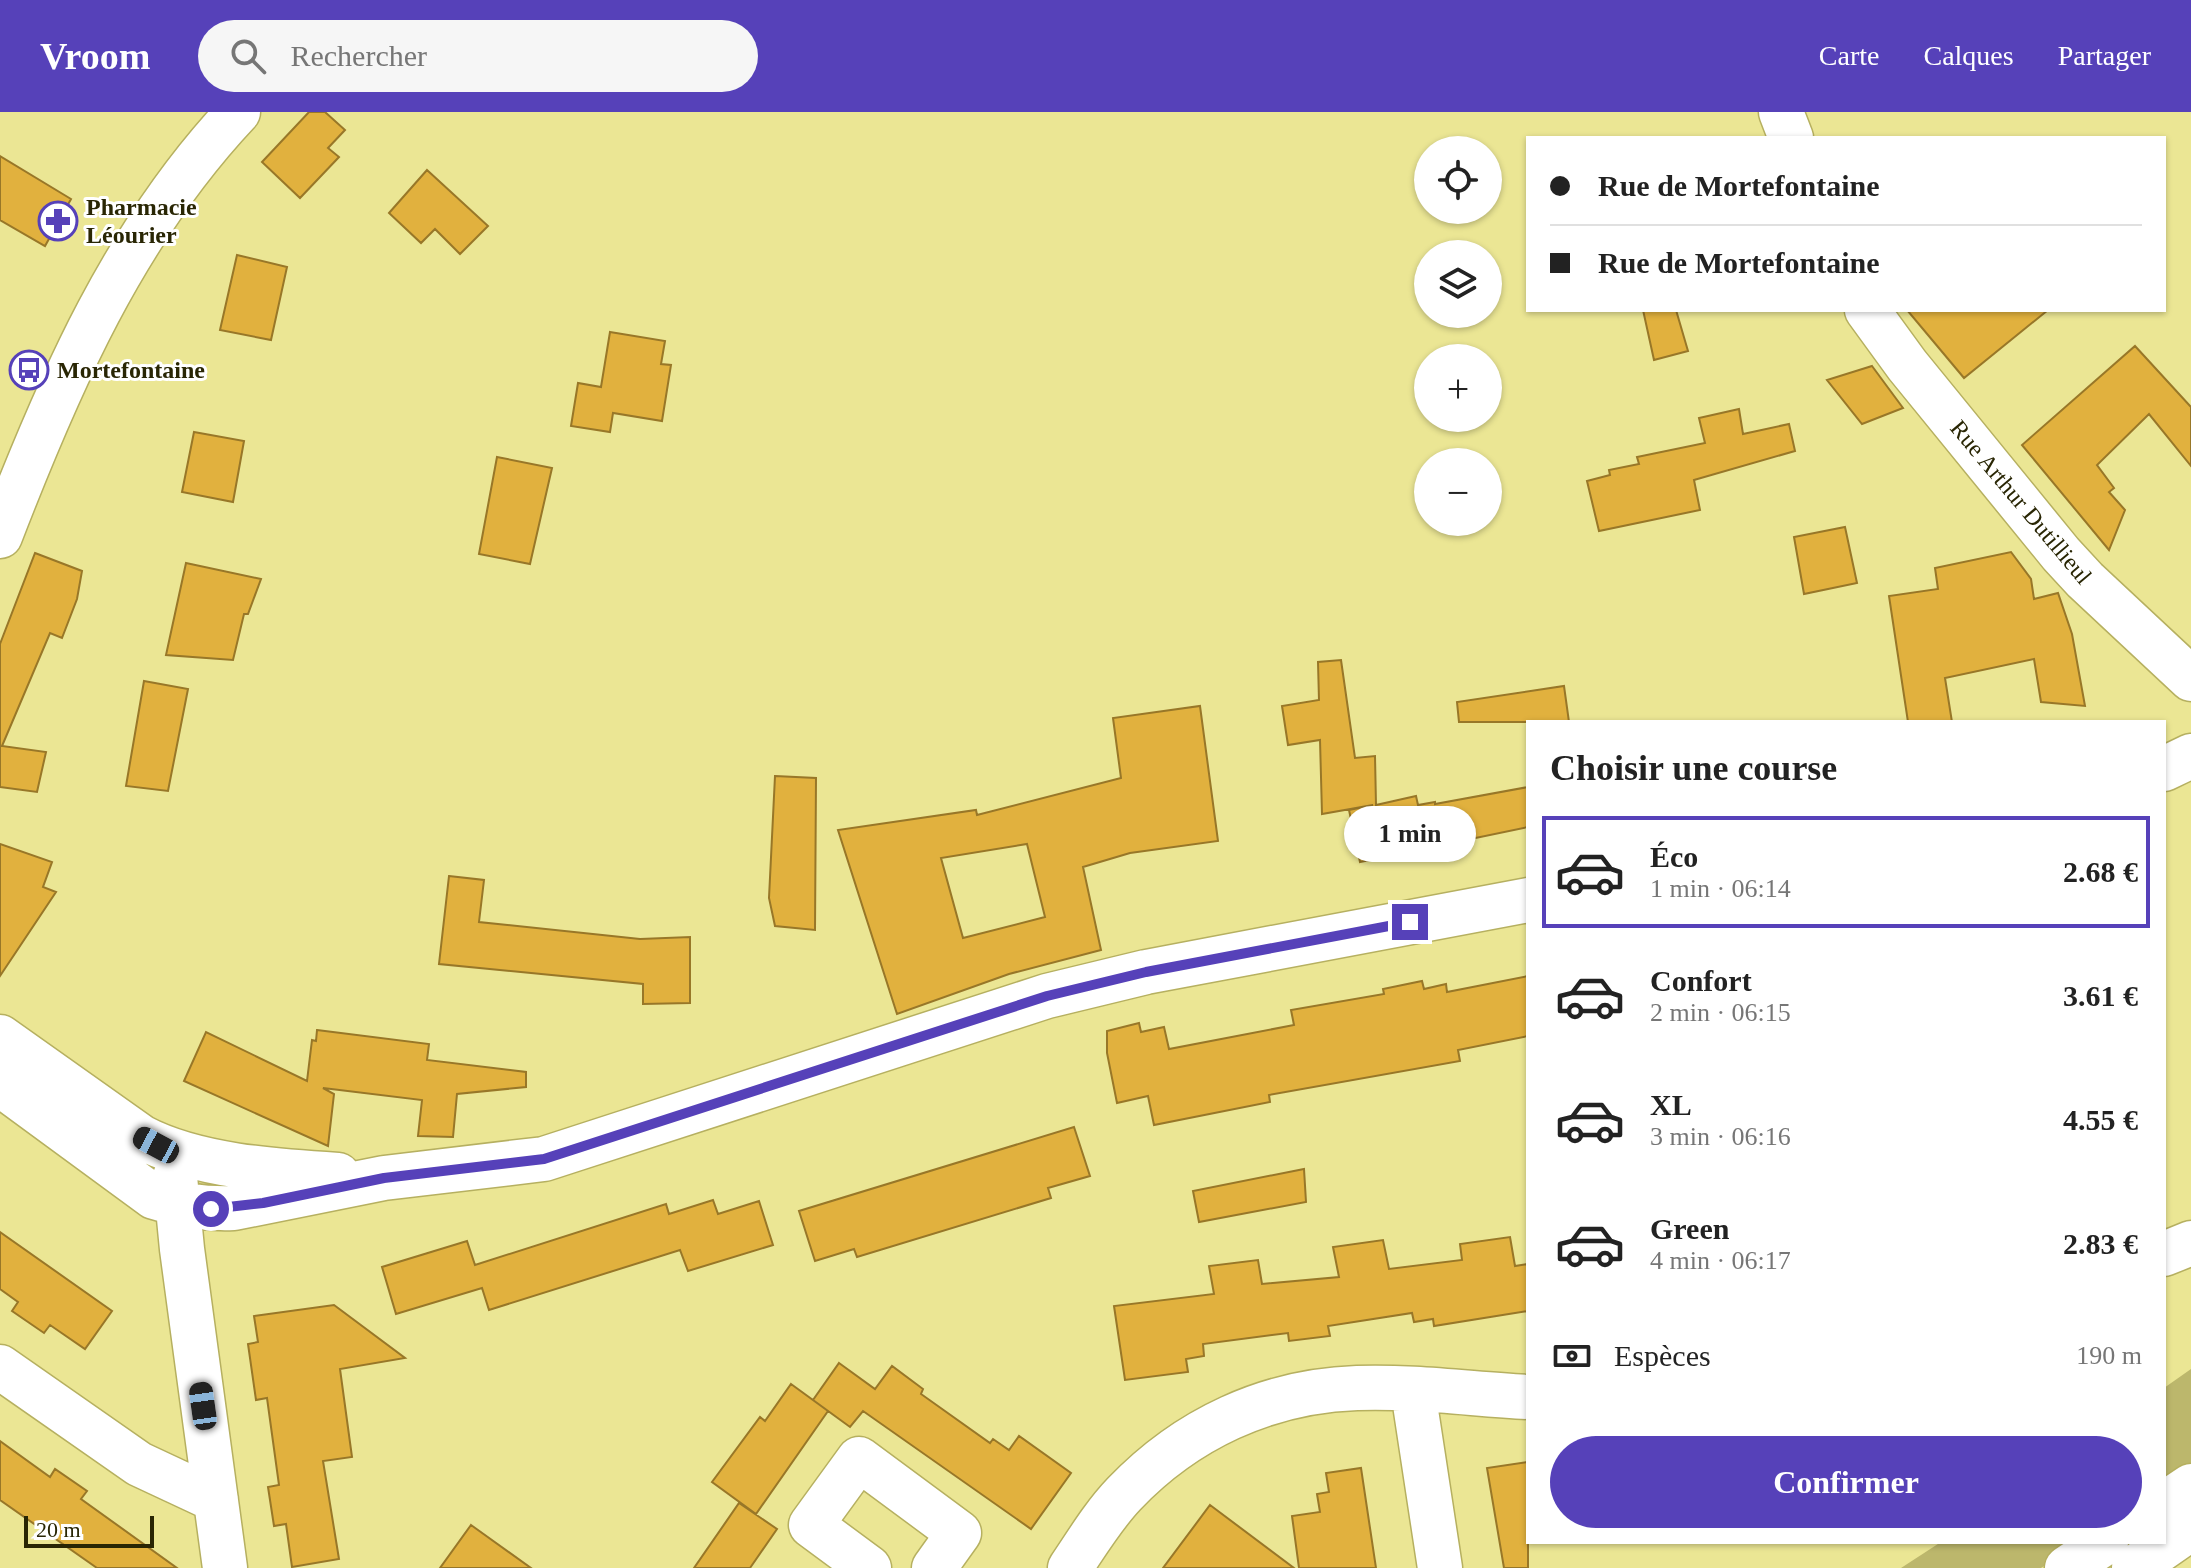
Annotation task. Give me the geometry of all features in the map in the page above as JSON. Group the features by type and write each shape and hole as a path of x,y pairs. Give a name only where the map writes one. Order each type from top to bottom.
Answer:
{"street":[{"path":"0,536 66,376 118,274 189,167 238,112"},
{"path":"1781,112 1790,136"},
{"name":"Rue Arthur Dutillieul","path":"1868,312 1907,365 2061,554 2191,679"},
{"path":"2166,768 2191,756"},
{"path":"0,1084 144,1191 177,1205 234,1208 384,1178 544,1159 991,1013 1079,988 1146,972 1526,900"},
{"path":"0,1037 141,1137 172,1151 301,1172 384,1178"},
{"path":"172,1151 225,1568"},
{"path":"2166,1253 2191,1243"},
{"path":"0,1367 139,1464 216,1500"},
{"path":"1070,1568 1107,1515 1138,1480 1167,1455 1222,1420 1250,1409 1298,1395 1356,1388 1526,1397"},
{"path":"1413,1391 1440,1568"},
{"path":"869,1568 811,1525 859,1459 959,1533 936,1567"},
{"path":"2166,1503 2191,1486"},
{"path":"2134,1568 2191,1528"},
{"path":"2067,1568 2103,1544"}],"shaded area":[{"path":"2191,1369 2191,1463 2166,1481 2166,1387"},
{"path":"1938,1544 2077,1544 2041,1568 1901,1568"}],"building":[{"path":"309,112 325,112 345,130 328,148 339,157 300,198 262,162"},
{"path":"0,156 71,199 45,246 0,220"},
{"path":"427,170 488,226 460,254 435,229 421,243 389,213"},
{"path":"237,255 287,267 271,340 220,330"},
{"path":"1643,312 1677,312 1688,351 1654,360"},
{"path":"1909,312 2046,312 1964,378"},
{"path":"610,332 665,341 661,364 671,365 662,421 613,413 610,432 571,426 578,383 601,387"},
{"path":"2135,346 2191,407 2191,466 2149,414 2097,465 2114,488 2109,492 2125,510 2109,550 2022,445"},
{"path":"1872,366 1903,408 1862,424 1827,380"},
{"path":"1739,409 1743,434 1789,424 1795,451 1694,480 1700,510 1599,531 1587,481 1610,475 1609,470 1639,464 1637,457 1705,443 1699,418"},
{"path":"194,432 244,441 233,502 182,492"},
{"path":"497,457 552,468 530,564 479,554"},
{"path":"1845,527 1857,583 1804,594 1794,537"},
{"path":"2011,552 2031,579 2034,599 2058,593 2072,634 2085,706 2041,702 2034,659 1945,678 1952,720 1908,720 1889,596 1938,589 1935,568"},
{"path":"35,553 82,571 77,599 62,638 50,633 2,746 46,752 37,792 0,787 0,644"},
{"path":"186,563 261,579 248,614 244,614 233,660 166,655"},
{"path":"1341,660 1355,758 1375,756 1376,805 1416,796 1418,805 1435,804 1526,787 1526,827 1360,862 1349,810 1373,805 1322,814 1320,740 1288,745 1282,706 1319,700 1318,662"},
{"path":"144,681 188,689 168,791 126,786"},
{"path":"1564,686 1569,720 1459,722 1457,702"},
{"path":"1200,706 1218,841 1130,853 1083,867 1101,950 1009,974 897,1014 838,830 976,810 977,815 1121,778 1113,718","holes":["1027,844 1045,917 963,938 941,858"]},
{"path":"775,776 816,778 815,930 775,926 769,898"},
{"path":"0,844 52,862 43,887 56,892 0,976"},
{"path":"449,876 484,880 479,922 640,939 690,937 690,1003 643,1004 643,984 439,964"},
{"path":"1526,976 1526,1036 1458,1050 1460,1061 1269,1095 1270,1102 1154,1125 1148,1096 1117,1103 1107,1053 1107,1031 1139,1023 1141,1032 1164,1027 1169,1049 1294,1025 1291,1010 1384,994 1383,989 1422,981 1424,989 1446,984 1447,992"},
{"path":"317,1030 429,1044 427,1060 526,1072 526,1087 457,1094 453,1137 418,1136 422,1100 323,1088 334,1094 328,1146 184,1081 206,1032 307,1081 312,1040 316,1041"},
{"path":"1074,1127 1090,1176 1048,1188 1051,1198 857,1257 854,1249 815,1261 799,1211"},
{"path":"1304,1169 1306,1202 1199,1222 1193,1191"},
{"path":"713,1200 718,1214 759,1201 773,1245 688,1271 680,1250 489,1310 482,1288 396,1314 382,1267 467,1241 475,1265 666,1204 669,1214"},
{"path":"0,1232 112,1311 85,1349 50,1325 44,1333 12,1311 18,1302 0,1289"},
{"path":"1510,1237 1515,1266 1526,1264 1526,1311 1434,1326 1433,1319 1414,1322 1412,1313 1328,1326 1330,1336 1289,1341 1288,1333 1203,1344 1204,1356 1186,1359 1188,1372 1125,1380 1114,1306 1214,1294 1209,1266 1258,1260 1262,1284 1339,1277 1333,1247 1383,1240 1389,1269 1462,1260 1460,1244"},
{"path":"334,1305 405,1358 340,1369 352,1457 323,1461 339,1559 292,1567 286,1524 274,1526 268,1487 279,1485 267,1398 256,1400 248,1344 258,1342 254,1316"},
{"path":"839,1363 875,1389 892,1366 923,1389 921,1394 990,1443 993,1439 1009,1450 1019,1436 1071,1473 1031,1529 863,1411 850,1427 813,1400"},
{"path":"791,1384 828,1411 756,1514 712,1482 760,1417 765,1421"},
{"path":"0,1441 50,1477 55,1469 87,1491 81,1499 177,1568 97,1568 0,1500"},
{"path":"1526,1462 1528,1568 1504,1568 1487,1468"},
{"path":"1361,1468 1376,1568 1299,1568 1292,1516 1320,1512 1317,1494 1329,1492 1326,1473"},
{"path":"739,1503 777,1529 750,1568 694,1568"},
{"path":"1210,1505 1294,1568 1163,1568"},
{"path":"471,1525 531,1568 440,1568"}],"place":[{"name":"Pharmacie Léourier","path":"58,221"},
{"name":"Mortefontaine","path":"29,370"}],"route":[{"path":"211,1209 263,1203 384,1178 544,1159 1047,996 1146,972 1410,922"}]}
